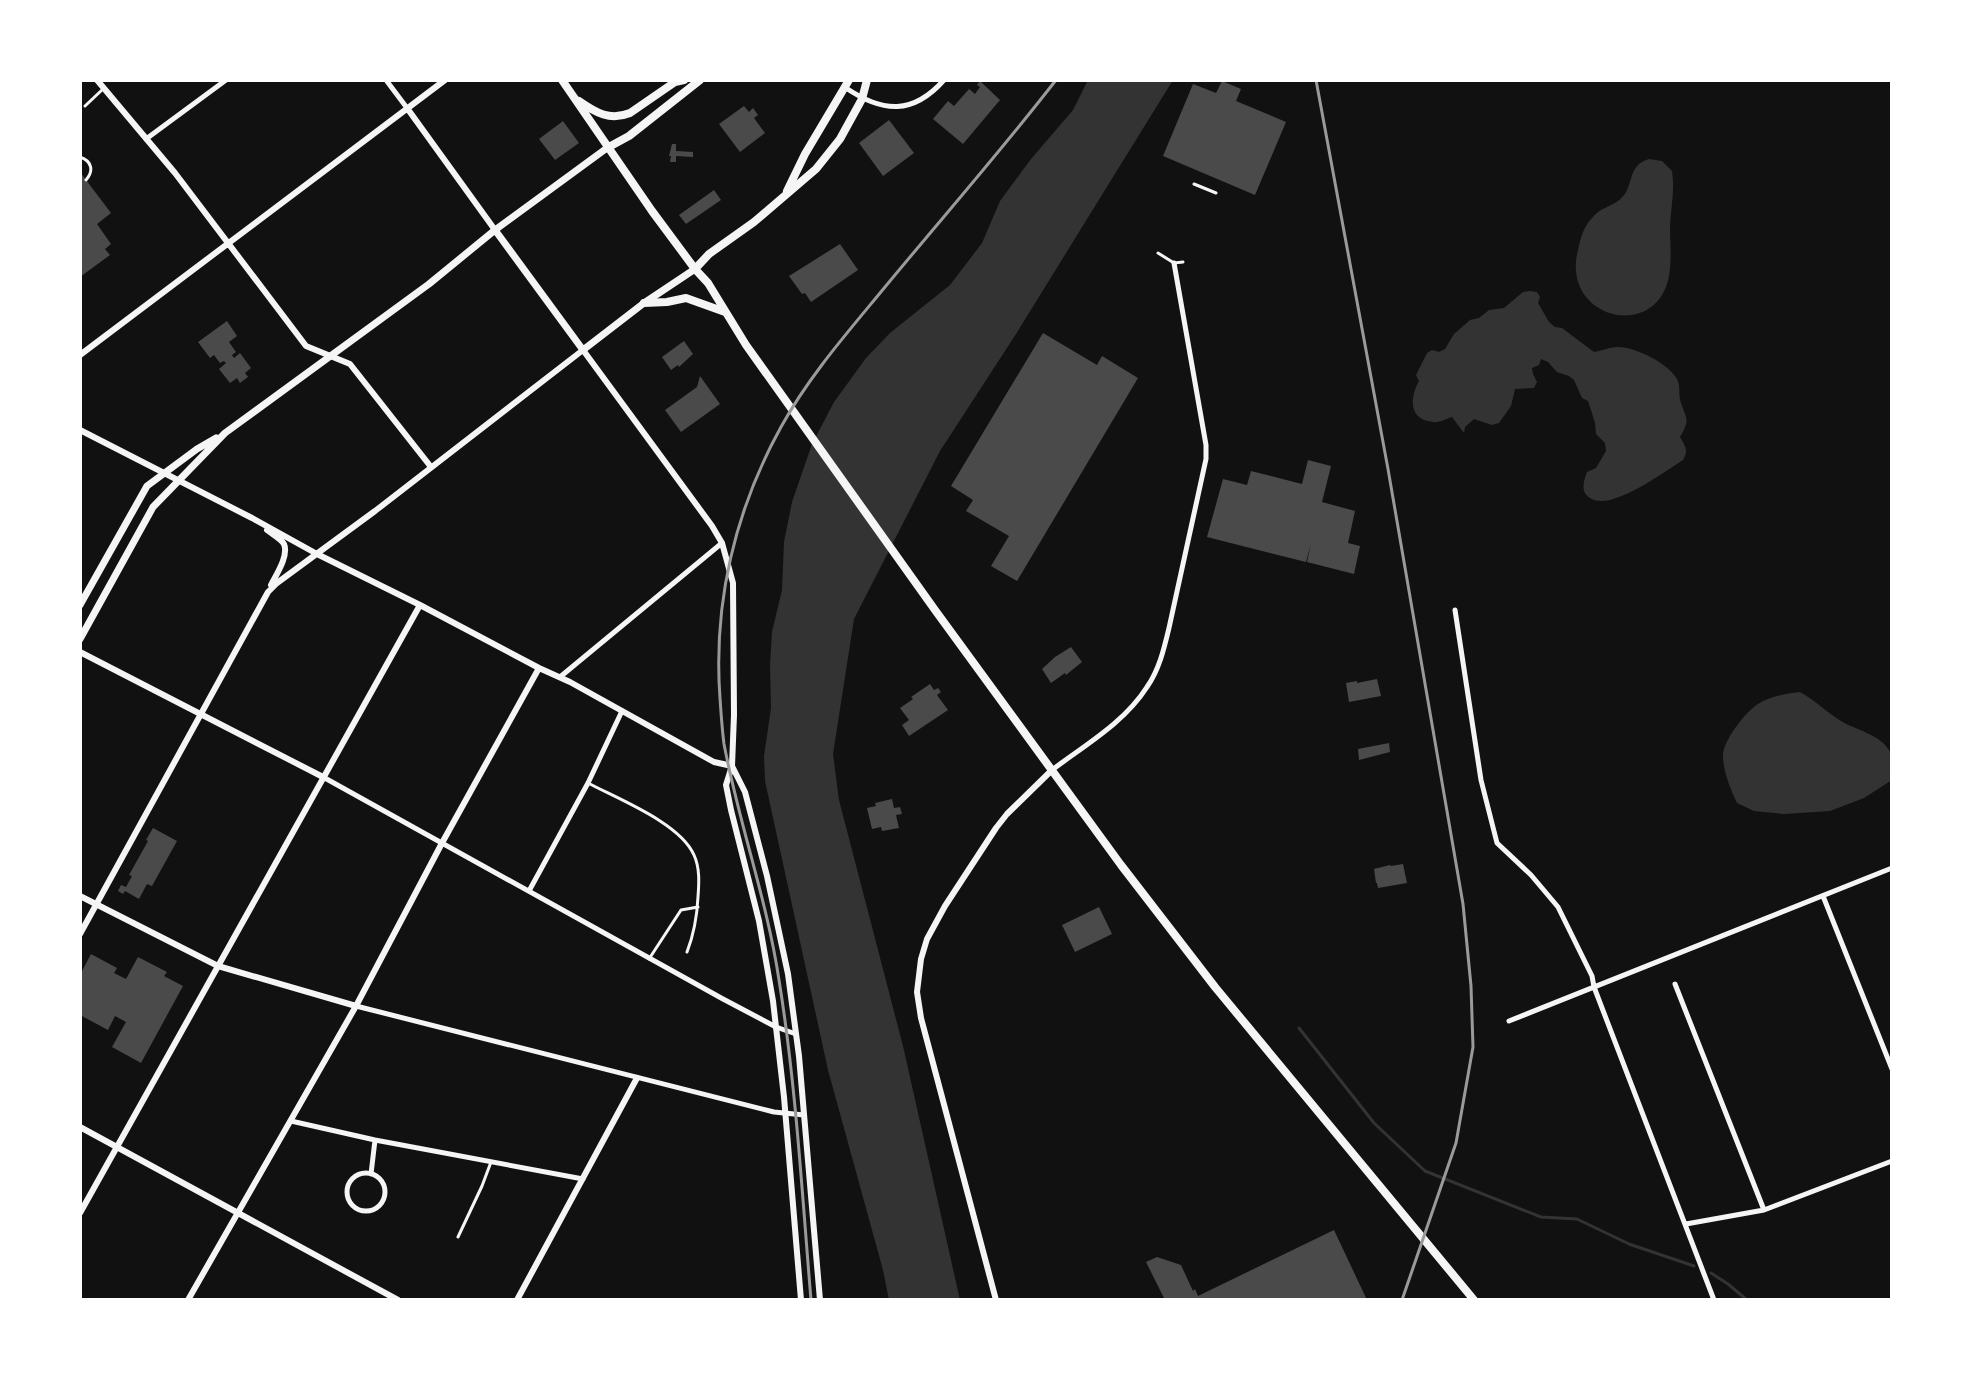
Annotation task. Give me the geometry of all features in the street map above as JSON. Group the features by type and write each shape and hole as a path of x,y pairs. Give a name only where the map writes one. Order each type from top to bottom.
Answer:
{"main road":[{"path":"562,80 607,148 708,283 746,345 1121,865 1215,987 1474,1300"},
{"path":"573,96 596,113 622,116 675,82 684,80"},
{"path":"80,605 147,486 429,284 495,230 607,148 629,136 700,80"},
{"path":"495,230 583,350 695,269 709,254 754,222 816,169 840,139 862,99 867,80"},
{"path":"786,193 805,154 847,84"},
{"path":"644,303 686,298 725,312"},
{"path":"80,639 153,507 225,433"}],"street":[{"path":"97,80 175,173 306,346 350,364 431,467"},
{"path":"146,139 226,80"},
{"path":"386,80 495,230"},
{"path":"80,355 445,80"},
{"path":"847,84 862,99 892,106 909,105 926,97 944,80"},
{"path":"996,1300 921,1018 917,992 919,971 927,939 947,903 1006,816 1052,770 1129,711 1148,686 1162,655 1206,459 1174,263"},
{"path":"268,592 583,350 722,543 733,583 734,715 732,766 726,785 759,921 776,1027 801,1300"},
{"path":"80,430 560,677 714,762 732,766"},
{"path":"80,438 93,437"},
{"path":"80,934 284,558 281,541 252,518"},
{"path":"560,677 722,543"},
{"path":"80,1213 420,605"},
{"path":"1455,610 1481,780 1497,843 1531,875 1558,907 1592,976 1714,1300"},
{"path":"80,652 323,777 649,959 776,1027 796,1034"},
{"path":"188,1300 356,1006 539,668"},
{"path":"529,891 588,783 622,711"},
{"path":"732,766 745,792 782,940 796,1034 820,1300"},
{"path":"1509,1021 1892,868"},
{"path":"80,896 218,966 356,1006 637,1078 785,1114 804,1115"},
{"path":"1823,896 1892,1069"},
{"path":"1675,984 1764,1210"},
{"path":"517,1300 637,1078"},
{"path":"290,1121 583,1179"},
{"path":"80,1127 398,1300"},
{"path":"371,1174 375,1140"},
{"path":"1686,1224 1764,1210 1892,1161"},
{"path":"371,1174 382,1182 383,1199 374,1209 364,1211 351,1205 348,1186 355,1177 371,1174"}],"lane":[{"path":"85,106 104,88"},
{"path":"80,157 88,161 91,167 86,180"},
{"path":"1194,184 1216,193"},
{"path":"1158,253 1174,263 1183,262"},
{"path":"588,783 664,823 682,837 694,855 698,907 687,952"},
{"path":"649,959 681,910 698,907"},
{"path":"458,1237 491,1162"}],"shaded area":[{"path":"1088,80 1173,80 940,451 854,619 833,754 839,800 903,1046 960,1300 889,1300 828,1070 765,781 764,756 771,708 772,632 782,590 784,542 792,502 812,444 834,402 866,358 890,333 950,285 982,243 1000,201 1073,110"},
{"path":"1649,159 1662,161 1672,171 1668,280 1655,303 1641,313 1624,315 1608,312 1593,304 1582,290 1576,272 1580,241 1590,221 1624,196 1633,172"},
{"path":"1523,292 1537,292 1540,297 1538,303 1549,322 1594,352 1615,347 1633,350 1659,362 1673,373 1678,382 1686,420 1680,437 1686,451 1683,460 1625,495 1601,501 1588,497 1584,487 1587,472 1596,468 1606,451 1605,443 1596,434 1588,401 1582,398 1574,380 1541,359 1539,365 1532,368 1537,382 1534,388 1515,389 1511,406 1499,423 1492,425 1474,419 1465,427 1464,433 1452,417 1435,422 1419,417 1413,407 1419,381 1416,375 1427,353 1445,349 1454,334 1470,320 1479,318 1489,310 1504,308"},
{"path":"1800,692 1841,721 1885,745 1892,757 1892,780 1864,798 1830,811 1784,814 1754,811 1737,803 1723,761 1724,749 1731,735 1758,704 1773,697"}],"building":[{"path":"980,81 1000,100 963,144 933,119 948,101 954,106 969,89 975,94"},
{"path":"1222,81 1241,89 1236,101 1286,122 1255,195 1163,156 1193,84 1216,93"},
{"path":"744,106 749,112 753,108 758,115 754,118 765,133 740,152 719,124"},
{"path":"889,120 914,153 883,176 859,143"},
{"path":"563,121 579,143 555,160 539,139"},
{"path":"672,144 676,144 676,151 693,152 693,157 676,156 676,162 670,162"},
{"path":"80,172 111,213 97,224 111,244 105,249 110,255 80,277"},
{"path":"714,190 721,200 686,224 679,215"},
{"path":"840,244 858,270 811,302 789,276"},
{"path":"227,321 237,336 229,342 236,352 232,355 234,358 240,353 251,368 245,373 248,377 240,383 237,378 230,383 219,369 226,363 220,363 214,355 210,358 198,342"},
{"path":"1043,333 1097,365 1102,356 1138,378 1017,581 991,566 1009,536 966,511 973,500 951,486"},
{"path":"684,341 693,354 671,370 662,357"},
{"path":"700,376 720,404 681,432 665,410 697,387"},
{"path":"1308,460 1331,466 1322,502 1355,511 1348,543 1360,546 1354,574 1307,562 1311,544 1306,562 1207,537 1223,479 1247,485 1251,471 1302,484"},
{"path":"1071,647 1082,662 1051,683 1042,669"},
{"path":"1377,679 1381,696 1349,702 1346,683"},
{"path":"930,684 934,690 938,688 941,692 937,695 948,710 909,736 902,725 909,720 900,708"},
{"path":"1389,743 1390,752 1359,760 1358,749"},
{"path":"892,799 894,808 900,807 902,814 896,815 899,828 872,829 867,808"},
{"path":"153,828 177,841 152,886 147,884 139,899 125,891 123,894 118,891 121,885 126,887"},
{"path":"1403,864 1407,883 1378,888 1374,869"},
{"path":"1099,907 1112,934 1075,952 1062,925"},
{"path":"91,954 117,968 114,973 126,979 138,957 167,972 164,976 183,986 141,1063 112,1047 126,1022 115,1016 108,1030 80,1015 80,975"},
{"path":"1334,1230 1367,1300 1165,1300 1146,1262 1157,1257 1181,1265 1198,1296"}],"waterway":[{"path":"1299,1028 1374,1123 1425,1171 1541,1217 1577,1219 1629,1244 1694,1266"},
{"path":"1711,1273 1747,1300"}],"railway":[{"path":"811,1300 794,1099 779,980 724,744 719,662 724,592 751,491 781,427 804,390 843,338 1056,80"},
{"path":"1316,80 1388,469 1463,904 1471,986 1473,1047 1456,1143 1402,1300"}]}
